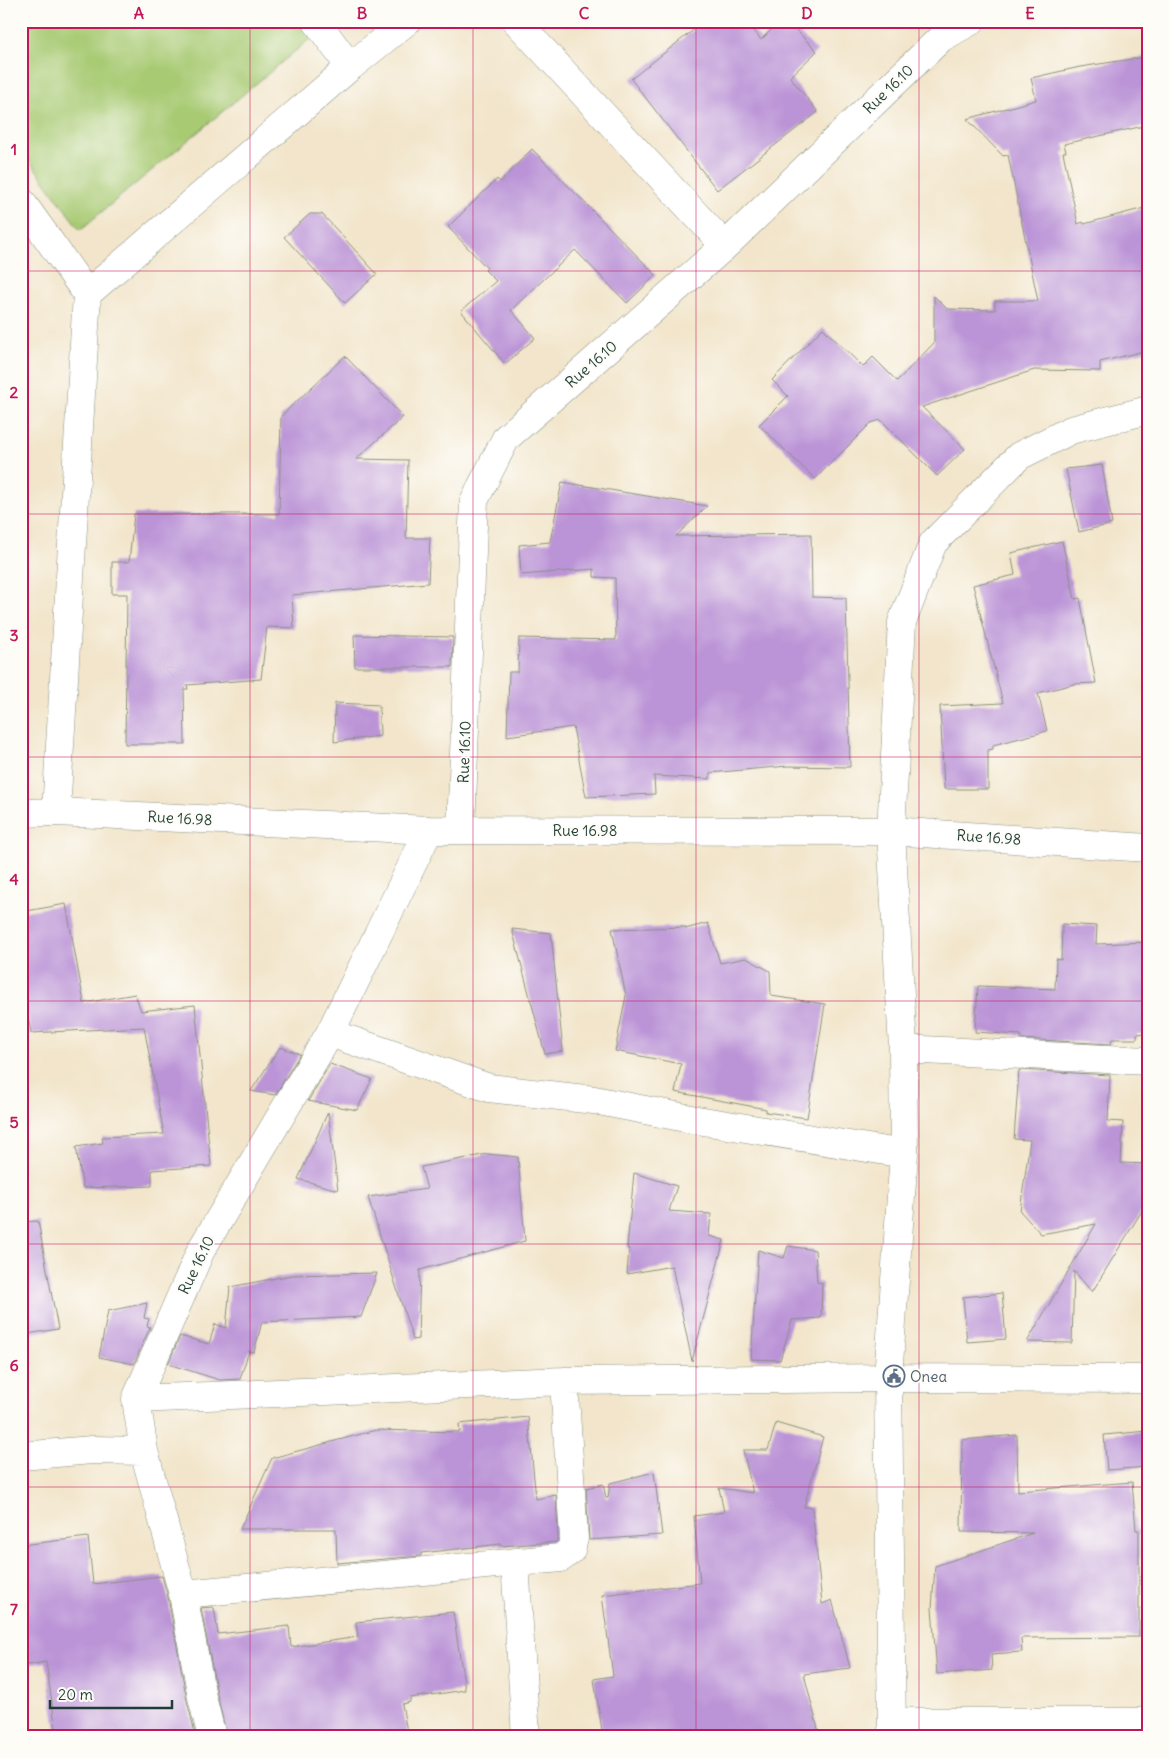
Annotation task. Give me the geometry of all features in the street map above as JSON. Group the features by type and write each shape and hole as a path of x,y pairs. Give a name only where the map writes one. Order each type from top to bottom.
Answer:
{"street":[{"path":"316,21 350,67"},
{"path":"87,294 350,67 407,21"},
{"path":"516,21 725,246"},
{"name":"Rue 16.10","path":"460,829 474,501 506,438 725,246 940,38 971,21"},
{"path":"21,202 87,294 56,812"},
{"path":"1148,410 1071,430 1019,456 932,543 902,622 891,831 903,1050 904,1154 888,1378 892,1730 1148,1722"},
{"name":"Rue 16.98","path":"21,813 56,812 429,830 891,831 1148,848"},
{"name":"Rue 16.10","path":"136,1399 201,1250 330,1033 429,830"},
{"path":"330,1033 489,1088 594,1100 691,1119 904,1154"},
{"path":"903,1050 1148,1061"},
{"path":"212,1737 202,1698 183,1594 144,1451 136,1399 564,1381 888,1378 1148,1379"},
{"path":"183,1594 561,1558 571,1550 574,1538 564,1381"},
{"path":"21,1456 92,1450 144,1451"},
{"path":"515,1562 526,1737"}],"green space":[{"path":"21,21 326,21 328,24 80,230 21,149"}],"building":[{"path":"705,21 747,21 761,40 780,21 787,21 817,51 790,77 818,112 717,190 631,79"},
{"path":"1145,57 1148,75 1148,125 1064,144 1066,152 1063,152 1078,224 1148,207 1148,350 1100,362 1100,371 1034,370 922,407 965,449 937,476 881,420 871,423 815,479 759,425 788,396 772,380 823,328 863,367 873,357 897,381 934,343 934,296 947,309 995,310 995,301 1038,301 1008,155 1003,156 967,119 1036,100 1031,78 1080,67"},
{"path":"532,149 656,275 627,303 575,250 511,310 535,338 505,364 461,311 496,281 485,270 487,268 448,227 497,179 500,182"},
{"path":"310,214 322,214 377,274 345,303 284,237"},
{"path":"345,356 403,417 356,459 408,460 406,538 430,538 428,583 292,595 294,628 267,627 261,679 187,685 188,689 184,689 185,744 125,744 127,594 112,594 112,562 129,562 134,514 279,514 281,416"},
{"path":"1102,465 1112,524 1079,532 1066,469"},
{"path":"562,482 707,506 676,536 811,534 812,597 846,598 850,767 788,766 710,773 710,779 654,776 655,794 586,797 573,727 507,736 509,672 518,672 519,638 616,640 615,578 594,577 594,569 521,575 519,545 550,542"},
{"path":"1062,541 1075,599 1080,598 1096,683 1074,684 1038,693 1047,731 993,745 993,749 988,750 988,789 944,789 940,706 1003,703 973,585 1015,575 1011,553"},
{"path":"354,635 453,637 452,667 355,667"},
{"path":"335,703 379,705 380,736 334,742"},
{"path":"66,904 84,1003 135,994 141,1011 195,1005 211,1166 152,1170 152,1186 83,1188 76,1147 103,1143 102,1137 164,1134 144,1027 31,1033 28,1016 21,1017 21,912"},
{"path":"708,923 720,963 746,958 770,971 771,996 825,1004 807,1118 766,1112 766,1109 675,1092 681,1064 615,1051 626,996 612,929 685,927 685,929"},
{"path":"1062,924 1097,926 1096,944 1148,942 1148,1033 1137,1034 1137,1039 1112,1039 1111,1044 1021,1039 1021,1035 975,1032 978,986 1055,989 1056,959 1061,960"},
{"path":"512,929 551,933 563,1051 545,1054"},
{"path":"280,1047 300,1054 275,1095 251,1091"},
{"path":"330,1064 372,1079 357,1110 308,1101"},
{"path":"1019,1070 1110,1075 1108,1121 1123,1122 1121,1163 1148,1164 1148,1201 1092,1292 1074,1271 1072,1343 1027,1342 1096,1224 1041,1234 1020,1211 1030,1140 1014,1139"},
{"path":"328,1112 338,1190 298,1179"},
{"path":"487,1154 518,1157 525,1241 420,1270 418,1339 413,1340 368,1197 427,1189 421,1167"},
{"path":"634,1173 677,1186 669,1211 711,1214 709,1236 724,1240 692,1361 672,1266 627,1274 629,1249 627,1248"},
{"path":"38,1221 58,1329 21,1335 21,1222"},
{"path":"788,1246 815,1250 817,1282 822,1283 821,1318 792,1320 780,1360 751,1359 758,1250 784,1258"},
{"path":"377,1273 361,1317 262,1322 254,1352 249,1351 240,1379 220,1380 168,1364 180,1336 209,1344 215,1324 226,1328 230,1287 292,1275"},
{"path":"1002,1293 1006,1339 967,1342 963,1297"},
{"path":"147,1303 144,1318 149,1319 147,1326 150,1327 134,1364 99,1357 108,1311"},
{"path":"528,1417 536,1499 556,1495 558,1537 556,1542 501,1546 501,1544 421,1553 421,1556 337,1563 336,1529 240,1529 272,1458 376,1430 460,1432 459,1424"},
{"path":"776,1423 823,1437 804,1507 812,1507 822,1604 832,1600 850,1668 804,1674 820,1737 603,1737 594,1679 613,1676 602,1595 700,1583 694,1516 724,1512 719,1488 753,1493 743,1450 768,1450"},
{"path":"1148,1431 1148,1467 1107,1470 1104,1435"},
{"path":"1017,1435 1018,1491 1132,1482 1136,1530 1139,1530 1139,1637 1021,1638 1022,1652 991,1654 992,1670 937,1674 932,1608 935,1566 1033,1533 961,1532 962,1440"},
{"path":"654,1472 662,1535 589,1540 586,1488 603,1484 606,1498 608,1498 610,1483"},
{"path":"88,1537 93,1584 162,1576 168,1597 187,1701 196,1737 57,1737 46,1662 21,1666 21,1545"},
{"path":"201,1608 214,1608 218,1634 289,1626 291,1647 358,1637 356,1622 453,1612 465,1690 410,1698 410,1702 402,1704 408,1737 227,1737"}],"place":[{"name":"Onea","path":"894,1376"}]}
